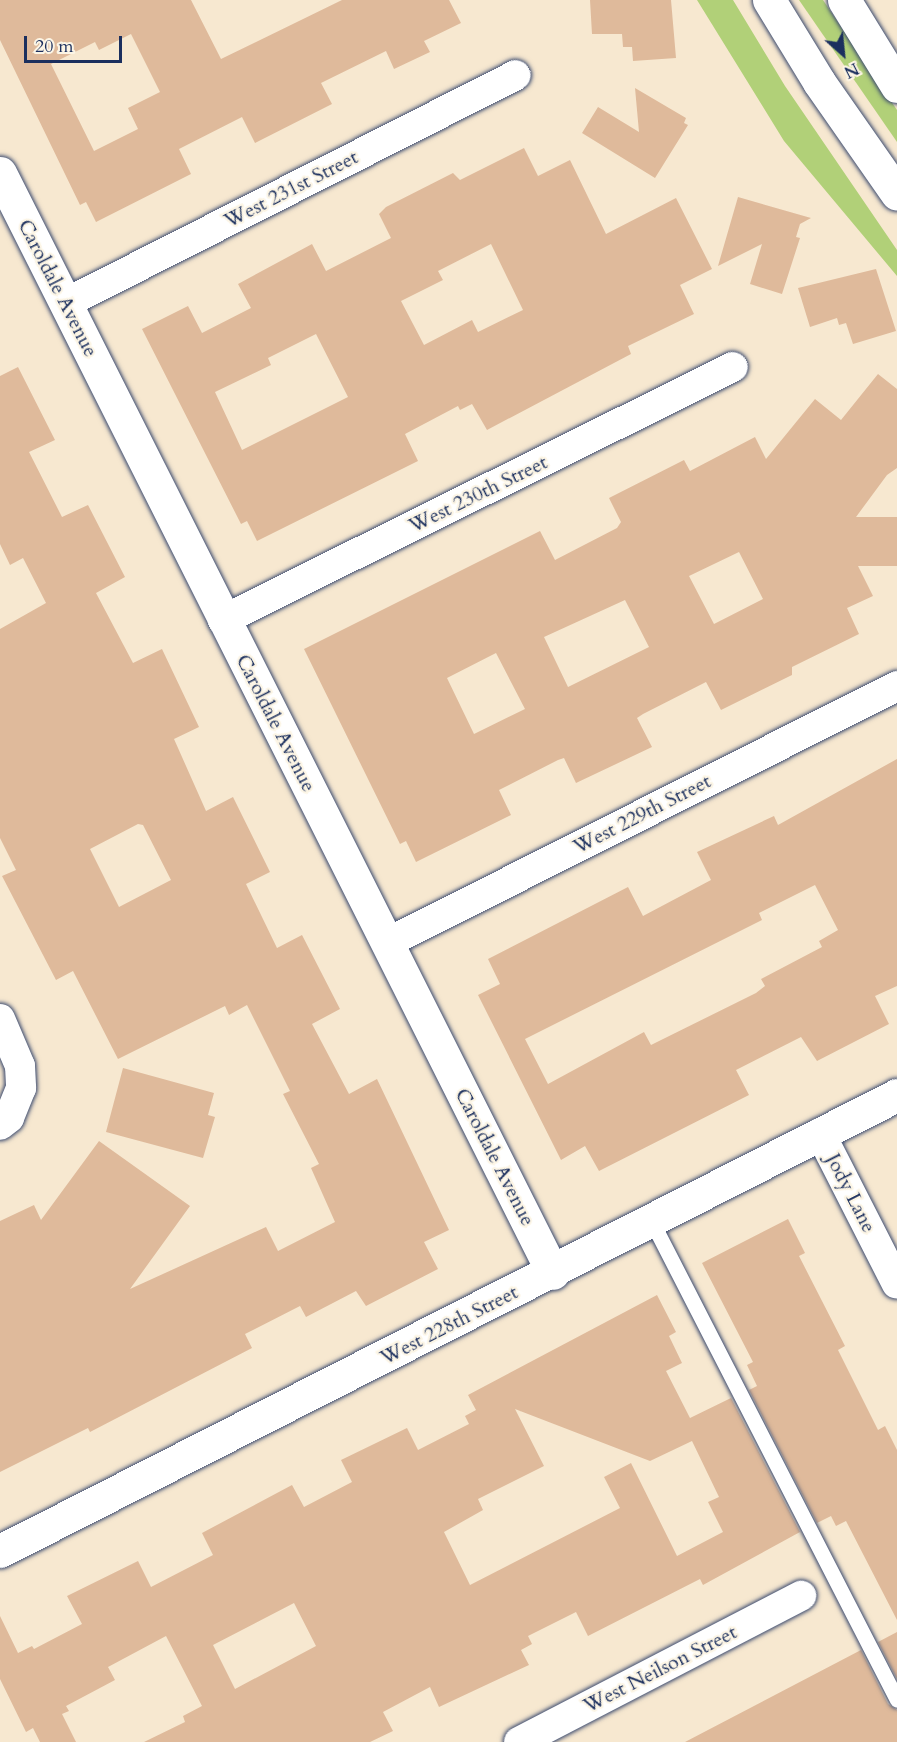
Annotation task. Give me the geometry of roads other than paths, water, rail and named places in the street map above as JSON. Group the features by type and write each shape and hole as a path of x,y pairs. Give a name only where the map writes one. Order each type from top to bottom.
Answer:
{"street":[{"path":"768,0 819,82 897,194"},
{"path":"844,0 897,86"},
{"name":"West 231st Street","path":"66,303 516,75"},
{"name":"Caroldale Avenue","path":"0,173 553,1273"},
{"name":"West 230th Street","path":"223,620 733,367"},
{"name":"West 229th Street","path":"387,943 897,686"},
{"path":"0,1019 20,1066 21,1088 9,1118 0,1125"},
{"name":"West 228th Street","path":"0,1551 553,1273 651,1220 897,1095"},
{"name":"Jody Lane","path":"820,1133 897,1284"},
{"name":"West Neilson Street","path":"519,1742 801,1596"}],"lane":[{"path":"651,1220 897,1700"}]}
